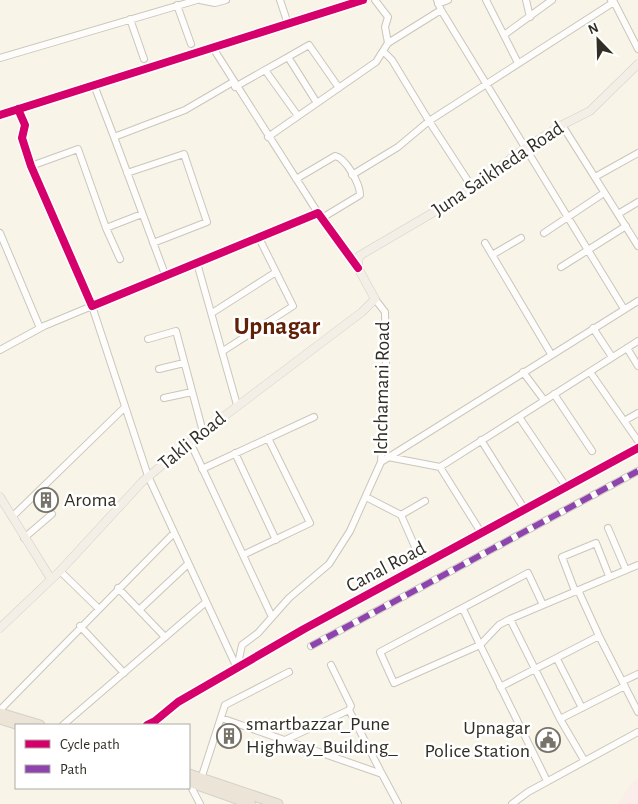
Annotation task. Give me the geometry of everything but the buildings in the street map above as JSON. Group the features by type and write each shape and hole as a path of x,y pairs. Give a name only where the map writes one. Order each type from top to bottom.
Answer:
{"highway":[{"path":"0,711 37,724"},
{"path":"0,719 16,724"},
{"path":"190,774 278,804"},
{"path":"190,783 250,804"}],"main road":[{"name":"Juna Saikheda Road","path":"358,268 359,256 384,244 472,187 525,148 562,125 590,111 638,64"},
{"path":"358,268 375,299"},
{"name":"Takli Road","path":"0,628 60,571 148,476 237,405 362,312 375,299"},
{"path":"0,497 51,579"}],"street":[{"path":"0,58 194,0 215,4 226,0"},
{"path":"280,0 288,24"},
{"path":"0,114 363,0"},
{"path":"375,0 388,17 385,27 388,43"},
{"path":"268,137 376,62 388,43 448,0"},
{"path":"486,0 518,63"},
{"path":"526,0 530,17"},
{"path":"504,35 552,0"},
{"path":"352,175 398,147 429,121 613,1 638,49"},
{"path":"177,5 192,44"},
{"path":"439,5 624,309"},
{"path":"130,20 144,58"},
{"path":"114,138 185,110 234,84 266,70 309,45 339,88"},
{"path":"212,48 268,137 358,268"},
{"path":"383,51 392,60 472,187"},
{"path":"288,57 317,103"},
{"path":"266,70 298,116"},
{"path":"94,85 166,277"},
{"path":"18,109 25,125 22,138 32,166 92,306 148,476 237,668"},
{"path":"562,125 638,246"},
{"path":"32,166 78,149 106,228 120,259"},
{"path":"595,177 638,153"},
{"path":"127,173 184,154 207,222 153,243"},
{"path":"0,350 40,328 259,238 320,215 360,195 360,189 339,156 335,156 296,179"},
{"path":"544,233 604,192"},
{"path":"618,214 638,202"},
{"path":"106,228 142,214"},
{"path":"562,266 626,226"},
{"path":"0,233 40,328"},
{"path":"222,351 293,306 259,238"},
{"path":"492,255 521,238"},
{"path":"485,243 551,354"},
{"path":"197,264 237,405"},
{"path":"212,313 276,272"},
{"name":"Ichchamani Road","path":"237,668 242,646 289,598 329,564 350,531 381,462 386,369 385,312 375,299"},
{"path":"381,462 638,301"},
{"path":"593,328 612,357"},
{"path":"148,339 176,331 203,432"},
{"path":"388,457 440,466 638,341"},
{"path":"627,348 638,366"},
{"path":"159,369 184,363"},
{"path":"523,372 544,400"},
{"path":"590,372 638,441"},
{"path":"164,398 192,392"},
{"path":"554,394 592,451"},
{"path":"12,517 125,407"},
{"path":"624,421 638,413"},
{"path":"202,469 314,417"},
{"path":"519,417 567,488"},
{"path":"243,555 310,523 268,438"},
{"path":"481,440 525,510"},
{"path":"190,442 272,617"},
{"name":"Canal Road","path":"155,723 178,702 237,668 638,448"},
{"path":"235,453 276,540"},
{"path":"440,466 482,534"},
{"path":"311,646 638,471"},
{"path":"366,497 400,514 423,565"},
{"path":"400,514 425,501"},
{"path":"24,538 52,514"},
{"path":"608,528 626,570"},
{"path":"0,711 80,626 174,533"},
{"path":"610,576 596,543 562,557 599,636 638,712"},
{"path":"139,610 188,564"},
{"path":"543,605 528,573 380,652 394,683 480,645 499,625 510,619 638,565"},
{"path":"60,571 98,608"},
{"path":"118,588 165,637"},
{"path":"64,724 206,602"},
{"path":"462,609 547,781"},
{"path":"510,619 560,719 584,760"},
{"path":"80,626 124,673"},
{"path":"500,687 599,636"},
{"path":"557,659 582,708"},
{"path":"332,665 351,706 349,710 398,804"},
{"path":"201,779 225,705 290,672"},
{"path":"560,719 624,684 638,674"},
{"path":"285,740 349,710"},
{"path":"221,718 382,774"},
{"path":"512,804 547,781 638,732"},
{"path":"190,785 200,804"}],"shaded area":[{"path":"638,779 638,804 618,804 633,781"}],"marked path":[{"path":"311,646 638,471"}],"cycle path":[{"path":"0,115 363,0"},
{"path":"18,109 25,125 22,138 31,166 92,306 318,213 358,268"},
{"path":"149,724 178,702 304,629 638,448"}],"place":[{"name":"Aroma","path":"46,500"},
{"name":"smartbazzar_Pune Highway_Building_","path":"229,736"},
{"name":"Upnagar Police Station","path":"548,740"}],"district":[{"name":"Upnagar","path":"277,326"}]}
